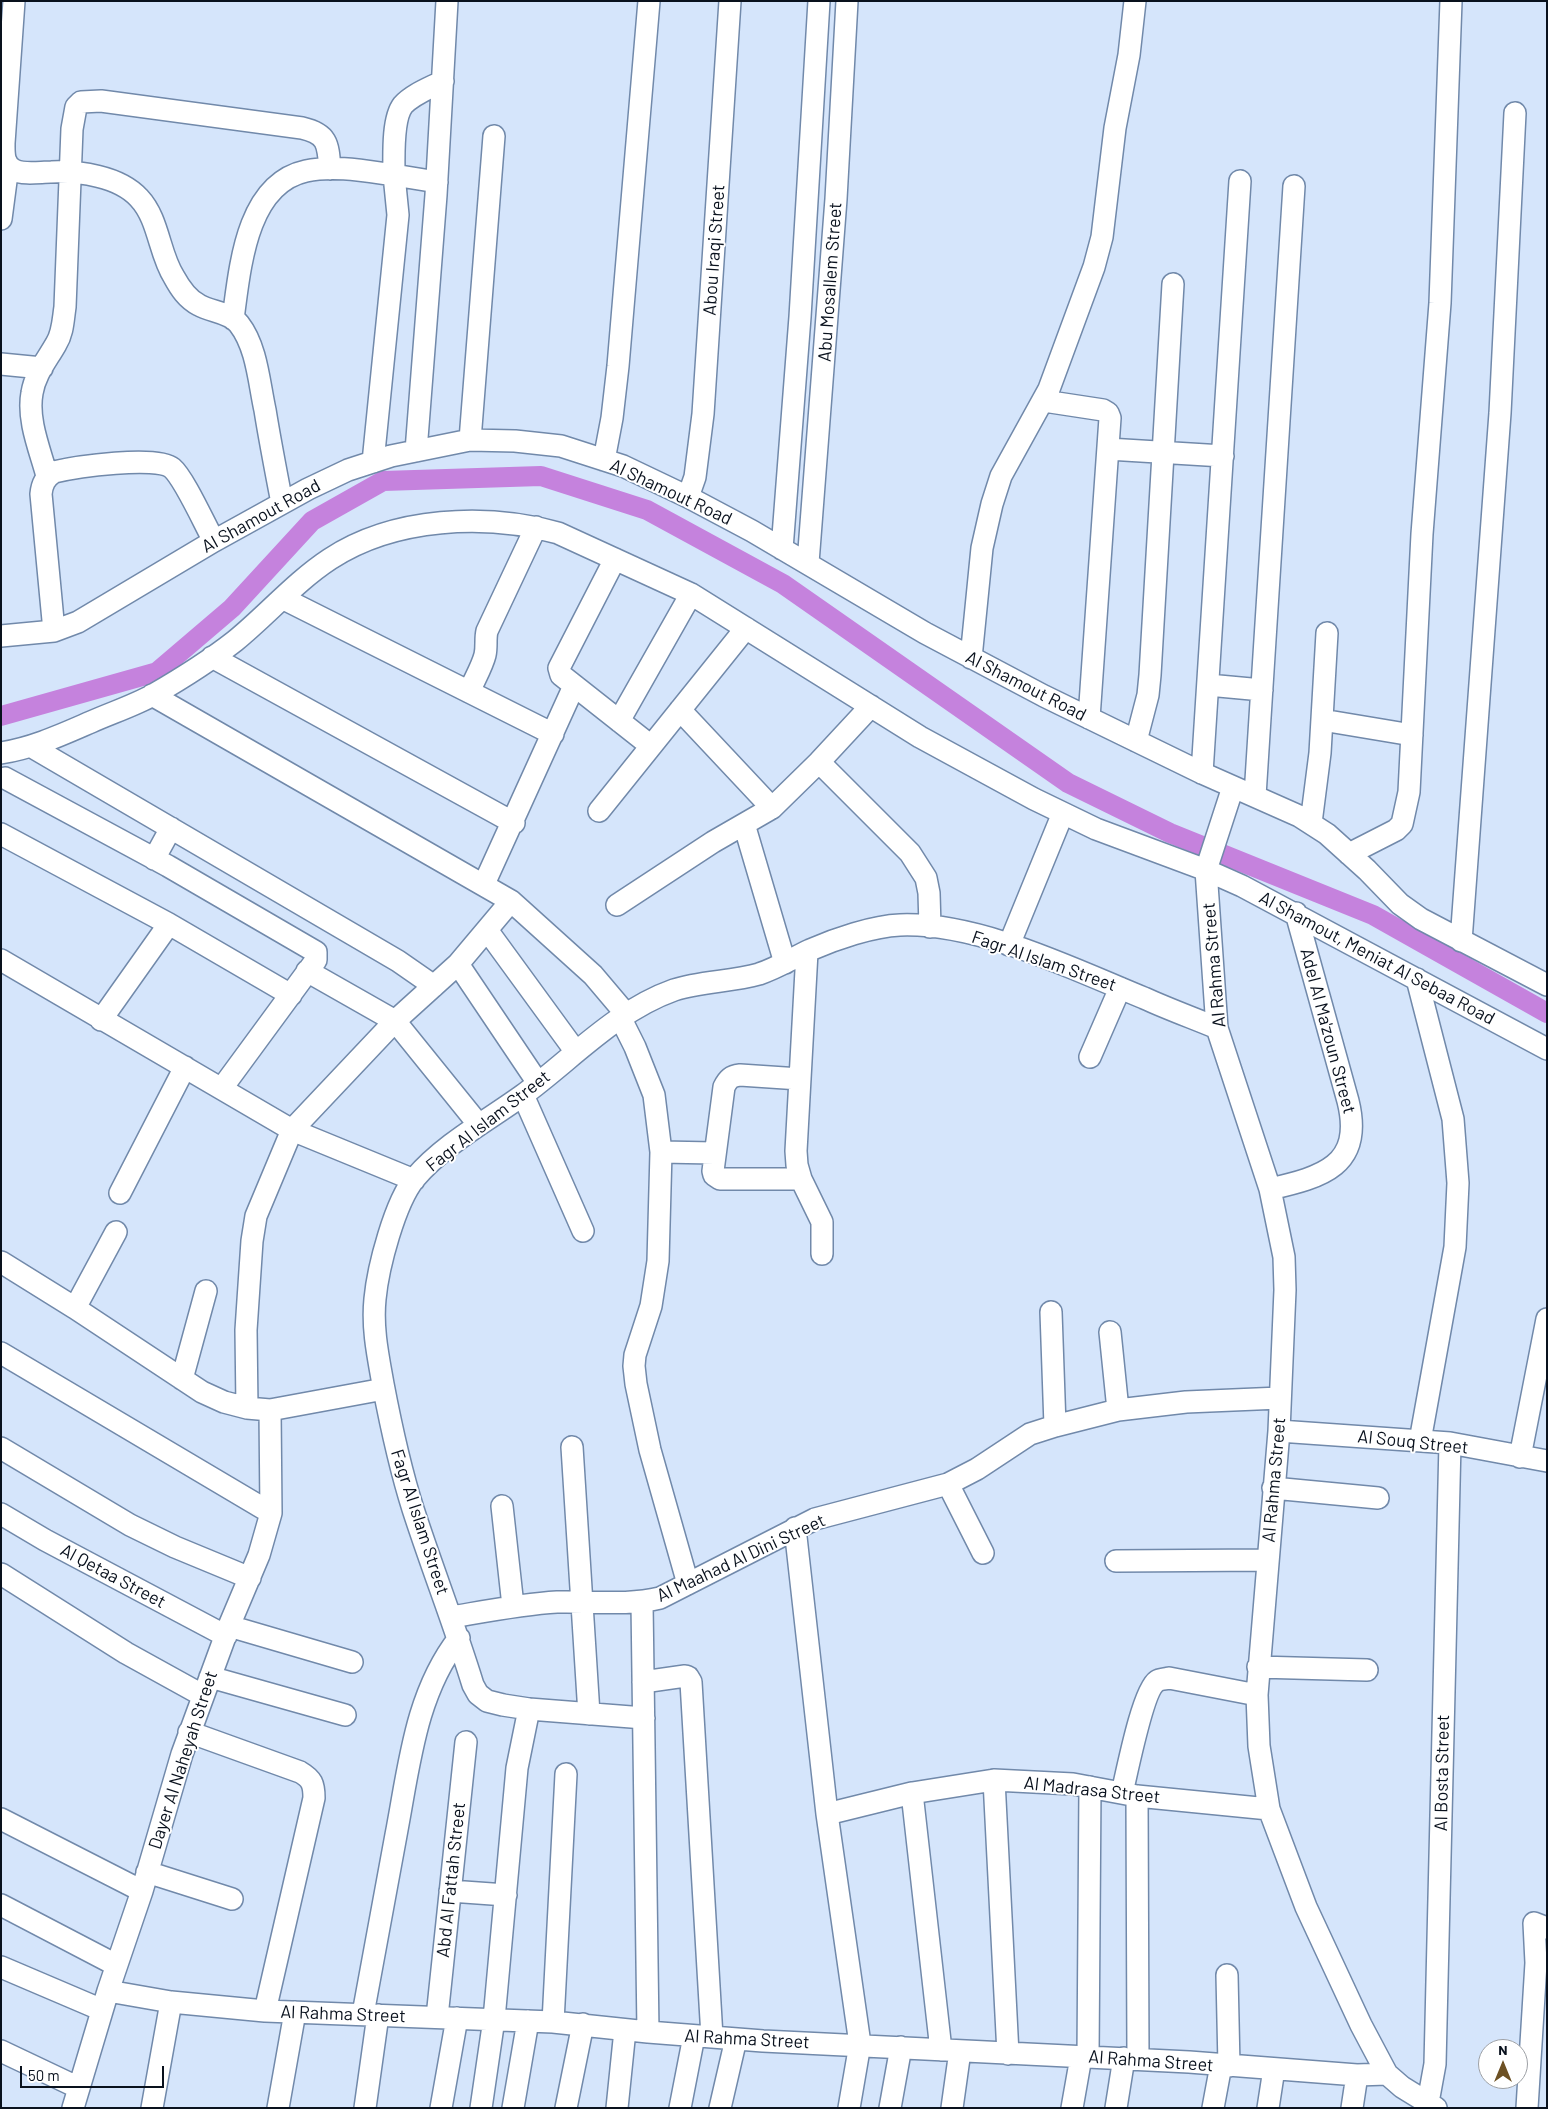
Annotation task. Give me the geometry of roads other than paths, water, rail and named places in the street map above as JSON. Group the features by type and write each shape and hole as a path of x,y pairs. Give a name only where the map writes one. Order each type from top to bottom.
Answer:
{"street":[{"path":"1,219 8,166 5,160 4,143 14,1"},
{"path":"416,450 437,182 447,1"},
{"path":"604,460 612,418 618,366 649,1"},
{"name":"Abou Iraqi Street","path":"688,497 695,477 703,414 730,1"},
{"path":"782,549 821,198 819,1"},
{"name":"Abu Mosallem Street","path":"808,563 821,198 848,1"},
{"path":"971,658 982,548 992,504 1001,476 1044,401 1094,267 1102,238 1115,128 1129,55 1135,1"},
{"path":"1350,854 1396,830 1402,824 1409,792 1422,534 1441,294 1451,1"},
{"path":"373,462 398,215 394,174 396,128 400,110 404,105 443,81"},
{"path":"54,631 41,494 42,486 47,476 31,411 32,392 61,332 65,298 72,129 76,107 81,102 89,100 302,128 317,132 325,140 329,153 330,169"},
{"path":"1460,940 1500,413 1515,113"},
{"path":"470,440 494,136"},
{"path":"8,166 21,172 71,171 100,178 122,186 139,198 149,213 172,275 183,292 199,306 233,319 239,324 249,342 256,366 282,503"},
{"path":"233,319 244,251 253,221 266,196 284,178 306,171 330,169 394,174 437,182"},
{"path":"1202,773 1240,181"},
{"path":"1255,796 1294,186"},
{"path":"1136,741 1148,695 1173,284"},
{"path":"1,364 42,368"},
{"path":"1044,401 1098,408 1108,413 1110,427 1089,718"},
{"name":"Al Shamout Road","path":"1,636 54,631 78,622 282,503 348,470 416,450 470,440 516,441 561,446 624,466 688,497 752,531 971,658 1089,718 1233,787"},
{"path":"1108,449 1223,456"},
{"path":"47,476 62,470 126,463 153,462 167,464 174,469 214,542"},
{"path":"222,1088 291,995 317,956 316,952 154,859 3,784 16,750 152,695 234,642 284,599 297,585 331,558 364,542 395,531 426,525 490,522 536,527 558,533 691,594 920,737 1096,829 1207,863 1233,787 1255,796 1299,816 1327,834 1400,904 1421,919 1547,985"},
{"path":"469,692 485,658 487,631 536,527"},
{"path":"615,559 559,668 561,675 651,746"},
{"path":"619,721 691,594"},
{"path":"284,599 553,734"},
{"path":"599,811 746,628"},
{"path":"1311,824 1322,720 1327,633"},
{"path":"212,657 514,822"},
{"path":"1208,684 1262,690"},
{"path":"484,884 514,822 574,686"},
{"path":"152,695 511,901 593,974 623,1016 654,1095 662,1152 658,1261 651,1306 639,1341 634,1366 636,1384 650,1450 688,1584"},
{"path":"617,905 697,852 772,808 819,762 871,706"},
{"path":"680,710 772,808"},
{"path":"1322,720 1412,735"},
{"path":"16,750 171,828 398,960 434,986"},
{"path":"819,762 910,853 926,878 929,894 930,927"},
{"path":"1009,945 1063,813"},
{"path":"744,824 785,963"},
{"path":"154,859 171,828"},
{"path":"1,834 169,924 291,995"},
{"name":"Al Shamout, Meniat Al Sebaa Road","path":"1207,863 1296,914 1547,1049"},
{"name":"Al Rahma Street","path":"1207,863 1217,1028 1270,1190 1284,1256 1284,1330 1279,1432 1257,1695 1259,1746 1269,1809 1306,1907 1360,2025 1387,2074 1430,2106"},
{"path":"246,1408 247,1313 252,1241 256,1216 292,1130 395,1021 458,964 511,901"},
{"name":"Adel Al Ma'zoun Street","path":"1270,1190 1310,1180 1325,1173 1338,1162 1347,1149 1352,1133 1350,1109 1296,914"},
{"path":"101,1020 169,924"},
{"name":"Fagr Al Islam Street","path":"644,1718 529,1709 487,1701 478,1694 473,1685 452,1617 412,1507 395,1443 374,1323 375,1299 386,1243 398,1212 414,1180 440,1155 530,1089 623,1016 676,990 758,974 834,941 898,925 930,927 1009,945 1074,968 1217,1028"},
{"path":"487,930 576,1052"},
{"path":"807,952 796,1151 797,1165 802,1179 822,1222 822,1254"},
{"path":"1,960 292,1130 414,1180"},
{"path":"458,964 530,1089 583,1232"},
{"path":"307,971 395,1021 479,1125"},
{"path":"1417,979 1452,1119 1458,1183 1455,1247 1420,1441"},
{"path":"1090,1057 1120,988"},
{"path":"120,1193 185,1067"},
{"path":"800,1079 740,1075 733,1076 727,1080 724,1087 713,1171 714,1175 720,1179 802,1179"},
{"path":"662,1152 714,1153"},
{"path":"75,1308 116,1232"},
{"path":"1,1262 75,1308 182,1379 209,1395 246,1408 270,1410 384,1388"},
{"path":"182,1379 206,1291"},
{"path":"1050,1312 1055,1426"},
{"path":"1520,1456 1547,1319"},
{"path":"1110,1332 1118,1410"},
{"path":"1,1353 271,1512"},
{"name":"Al Maahad Al Dini Street","path":"452,1617 513,1606 580,1602 642,1602 660,1598 815,1519 948,1484 977,1469 1030,1434 1118,1410 1194,1402 1280,1398"},
{"name":"Dayer Al Naheyah Street","path":"76,2098 190,1732 227,1631 260,1555 271,1512 270,1410"},
{"name":"Al Souq Street","path":"1279,1432 1450,1443 1547,1461"},
{"name":"Al Bosta Street","path":"1430,2106 1436,2064 1450,1443"},
{"path":"572,1447 580,1602 589,1714"},
{"path":"1,1448 130,1525 175,1548 250,1578"},
{"path":"948,1484 983,1553"},
{"path":"1274,1488 1378,1498"},
{"path":"502,1506 513,1606"},
{"name":"Al Qetaa Street","path":"1,1514 45,1540 227,1631 352,1662"},
{"path":"795,1528 827,1814 860,2044 849,2108"},
{"path":"1116,1561 1267,1560"},
{"path":"1,1574 126,1653 206,1686 345,1715"},
{"path":"642,1602 648,2032"},
{"path":"365,2108 370,2014 415,1737 430,1688 440,1666 459,1638"},
{"path":"1258,1667 1367,1670"},
{"path":"643,1682 685,1676 691,1682 703,2036 680,2108"},
{"path":"1116,2108 1131,2059 1129,1794 1143,1707 1149,1690 1158,1680 1169,1678 1257,1695"},
{"path":"480,2108 494,2019 517,1768 529,1709"},
{"path":"190,1732 300,1772 309,1777 314,1785 314,1798 265,2011"},
{"name":"Abd Al Fattah Street","path":"440,2108 447,2018 450,1891 466,1742"},
{"path":"554,2022 566,1774"},
{"path":"994,1780 1008,2054"},
{"name":"Al Madrasa Street","path":"827,1814 912,1793 994,1780 1090,1787 1129,1794 1269,1809"},
{"path":"1072,2108 1084,2057 1090,1787"},
{"path":"912,1793 951,2051 952,2108"},
{"path":"1,1819 144,1881 232,1899"},
{"path":"450,1891 506,1895"},
{"path":"1,1905 116,1965"},
{"path":"1527,2108 1536,1963 1534,1926 1535,1923 1547,1928"},
{"name":"Al Rahma Street","path":"1,1967 105,2001 171,2002 265,2011 554,2022 736,2039 1131,2059 1357,2075 1387,2074"},
{"path":"1213,2108 1225,2065 1227,1975"},
{"path":"152,2108 171,2002"},
{"path":"278,2108 295,2012"},
{"path":"513,2108 528,2021"},
{"path":"566,2108 583,2024"},
{"path":"616,2108 625,2030"},
{"path":"720,2108 736,2039"},
{"path":"890,2108 901,2047"},
{"path":"1,2051 76,2098"},
{"path":"1268,2108 1274,2069"},
{"path":"1352,2108 1357,2075"}],"waterway":[{"path":"1,716 157,672 232,608 312,521 383,481 541,476 647,510 783,584 1068,783 1170,833 1373,915 1547,1013"}]}
